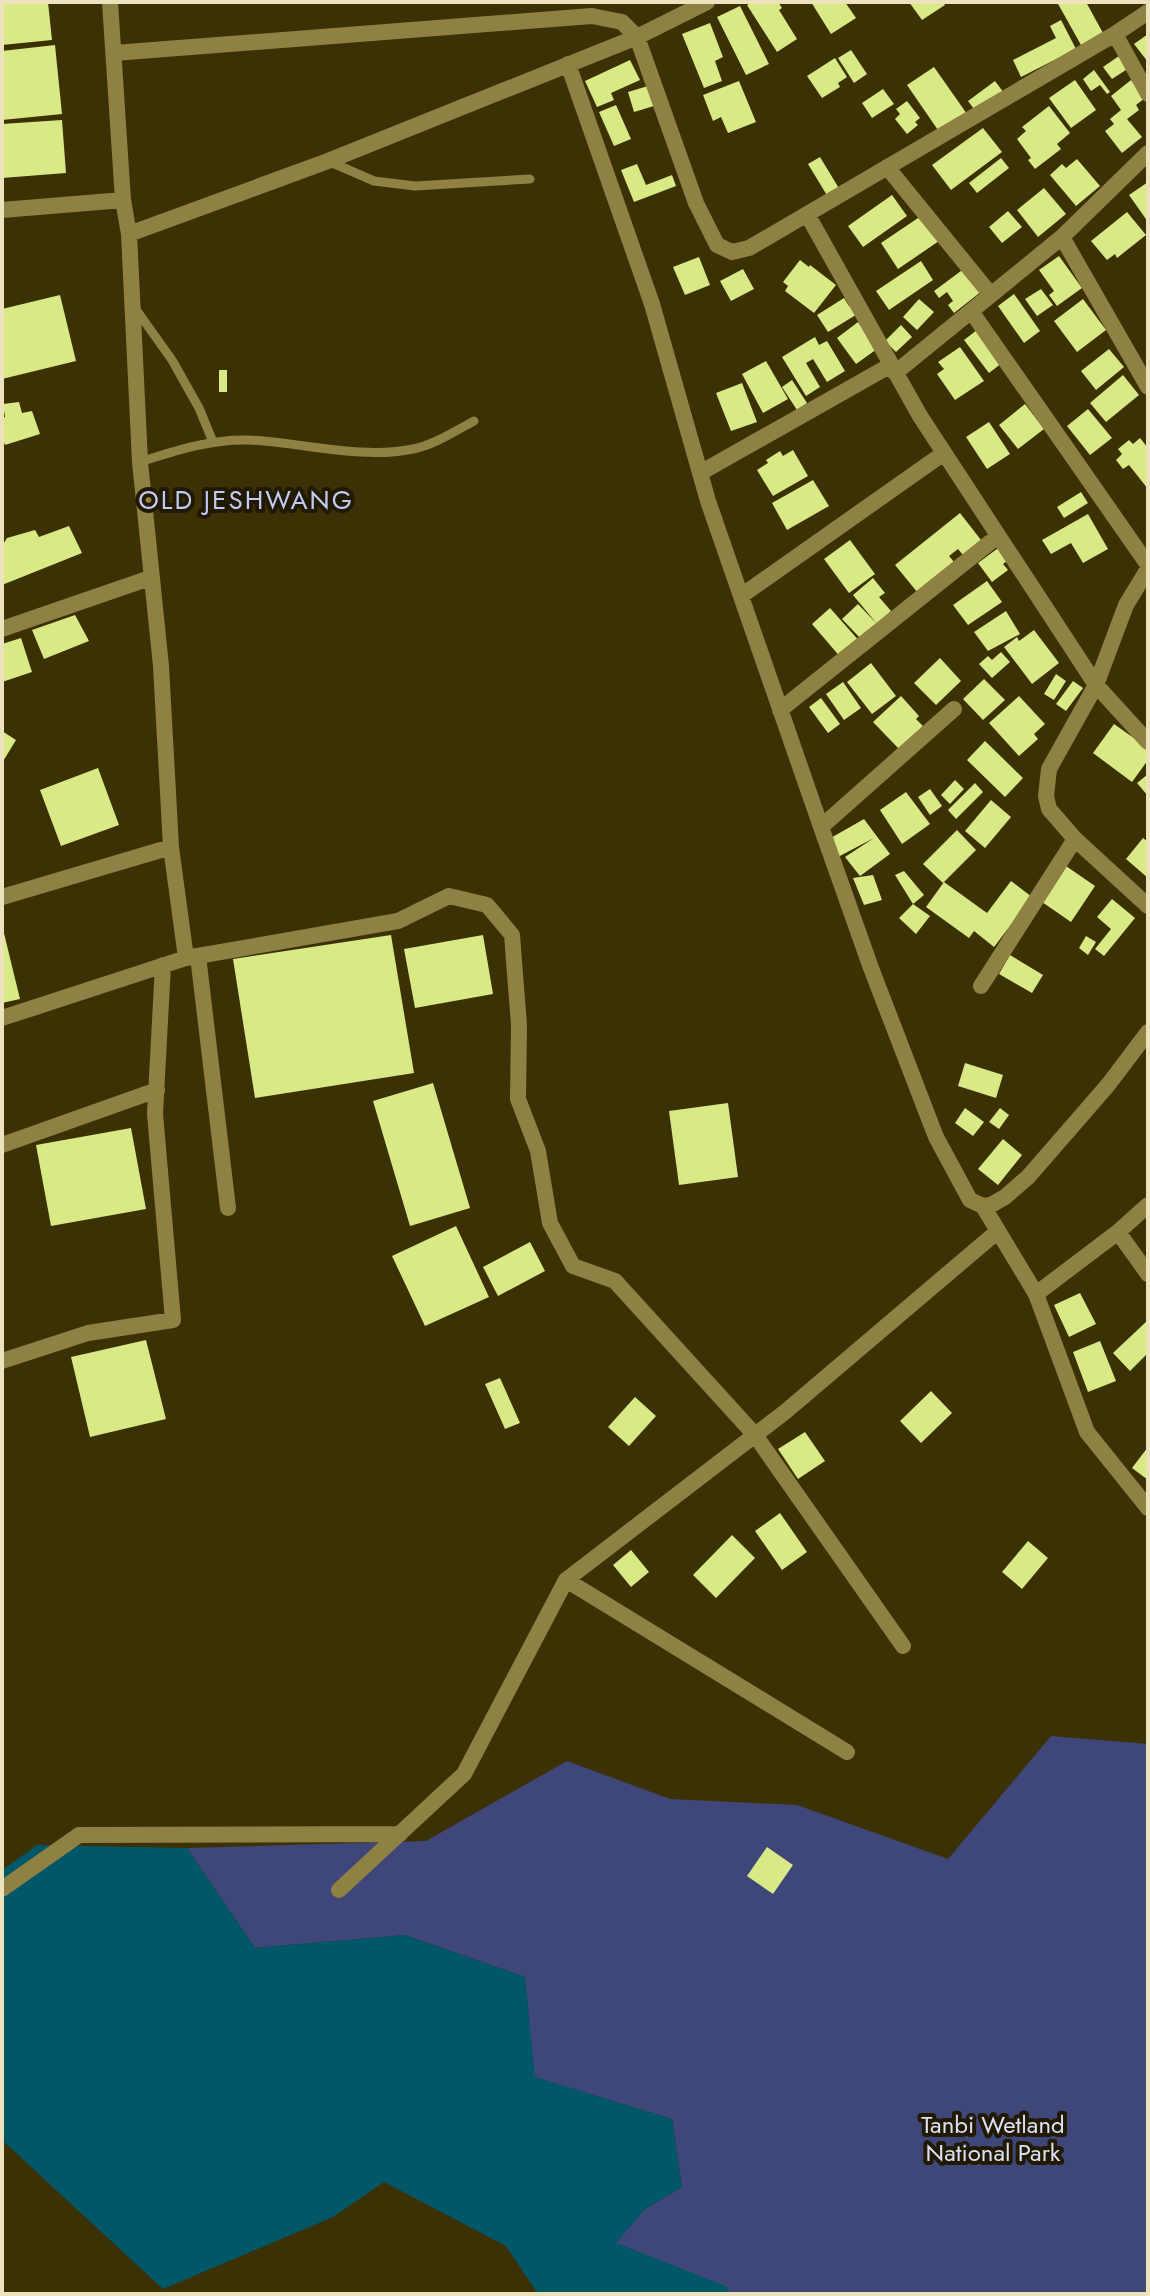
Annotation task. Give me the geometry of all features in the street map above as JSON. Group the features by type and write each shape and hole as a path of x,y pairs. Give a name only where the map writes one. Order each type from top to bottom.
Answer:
{"street":[{"path":"110,2 123,200 129,234 140,462 161,666 171,847 192,957 228,1208"},
{"path":"610,2 622,22 637,37 696,203 717,245 732,252 749,248 1148,12"},
{"path":"129,234 328,161 637,37 707,2"},
{"path":"114,53 490,26 588,9 622,22"},
{"path":"1115,34 1148,94"},
{"path":"568,64 652,304 700,473 821,827 936,1137 970,1200 983,1206 991,1205 1028,1177 1108,1085 1148,1032"},
{"path":"700,473 893,369 1062,237 1148,153"},
{"path":"887,167 991,295"},
{"path":"2,210 123,200"},
{"path":"807,214 893,369 944,453 1096,685 1148,742"},
{"path":"1062,237 1148,387"},
{"path":"971,311 1148,567 1126,605 1096,685 1049,769 1046,796 1049,809 1075,839 1148,906"},
{"path":"741,596 944,453"},
{"path":"780,710 998,536"},
{"path":"2,629 150,578"},
{"path":"821,827 954,709"},
{"path":"981,986 1075,839"},
{"path":"2,897 171,847"},
{"path":"2,1018 192,957 398,921 449,896 487,905 512,935 519,1025 518,1099 538,1151 550,1223 573,1266 615,1281 755,1435 903,1646"},
{"path":"2,1361 88,1333 173,1320 155,1114 163,965"},
{"path":"2,1145 157,1090"},
{"path":"1036,1294 1118,1232 1148,1205"},
{"path":"983,1206 1036,1294 1087,1432 1148,1508"},
{"path":"339,1890 464,1774 566,1580 785,1412 998,1231"},
{"path":"1118,1232 1148,1274"},
{"path":"566,1580 847,1752"},
{"path":"2,1889 79,1835 400,1834"}],"lane":[{"path":"328,161 374,181 415,186 530,179"},
{"path":"133,305 172,360 199,408 213,442"},
{"path":"140,462 213,442 247,440 389,453 416,449 474,421"}],"green space":[{"name":"Tanbi Wetland National Park","path":"1051,1736 1148,1744 1148,2294 701,2294 704,2278 615,2243 646,2208 682,2187 672,2119 534,2077 525,1977 405,1935 255,1948 187,1848 426,1841 567,1761 670,1799 797,1805 948,1859"}],"shaded area":[{"path":"37,1845 187,1848 255,1948 405,1935 525,1977 535,2077 672,2119 682,2187 646,2208 616,2243 728,2287 728,2294 538,2294 506,2246 384,2182 333,2217 163,2289 2,2140 2,1870"}],"building":[{"path":"2,2 48,2 52,40 2,45"},
{"path":"753,2 778,2 782,8 779,10 797,39 777,52 747,5"},
{"path":"811,2 845,2 856,18 831,34"},
{"path":"909,2 943,2 945,5 922,20"},
{"path":"1057,2 1086,2 1103,33 1081,45"},
{"path":"740,6 769,64 746,75 717,17"},
{"path":"1061,20 1076,49 1021,77 1013,60 1056,38 1050,26"},
{"path":"710,23 723,57 715,61 722,81 704,88 682,34"},
{"path":"1148,34 1148,62 1134,44"},
{"path":"55,45 62,114 2,120 2,51"},
{"path":"851,50 867,74 854,83 838,58"},
{"path":"1119,56 1129,68 1112,79 1103,67"},
{"path":"835,58 847,77 838,83 840,87 822,98 807,76"},
{"path":"630,60 640,80 611,93 614,100 597,107 585,81"},
{"path":"934,67 967,114 940,133 907,85"},
{"path":"1094,70 1110,92 1107,94 1100,85 1091,91 1083,79"},
{"path":"1075,80 1096,110 1071,128 1049,98"},
{"path":"1131,80 1145,98 1136,105 1139,110 1127,119 1142,137 1122,153 1105,131 1114,124 1110,119 1121,110 1111,96"},
{"path":"739,81 756,122 728,133 721,117 713,121 703,95"},
{"path":"995,81 1004,93 977,113 968,101"},
{"path":"648,86 654,106 634,112 628,92"},
{"path":"883,89 894,104 872,118 862,103"},
{"path":"907,101 920,118 915,122 918,125 907,134 895,119 900,114 896,109"},
{"path":"616,105 631,139 614,146 599,112"},
{"path":"1049,106 1070,133 1057,144 1061,149 1035,169 1017,139 1026,131 1022,127"},
{"path":"62,120 66,173 2,178 2,124"},
{"path":"983,128 1002,152 951,190 932,165"},
{"path":"820,157 840,190 828,197 808,164"},
{"path":"1001,158 1009,168 977,193 969,183"},
{"path":"1077,159 1100,186 1076,206 1050,175 1062,164 1066,168"},
{"path":"637,164 646,185 672,175 676,186 634,202 621,170"},
{"path":"1148,182 1148,222 1129,195"},
{"path":"1044,188 1066,214 1038,237 1017,210"},
{"path":"892,195 907,216 863,247 848,226"},
{"path":"1008,211 1022,227 1002,243 989,227"},
{"path":"1127,212 1146,235 1117,258 1115,254 1107,260 1091,241"},
{"path":"921,216 939,241 898,269 881,243"},
{"path":"1059,256 1082,288 1057,306 1049,295 1054,291 1039,270"},
{"path":"699,257 710,285 685,295 673,267"},
{"path":"800,260 836,285 814,313 785,291 788,286 783,282"},
{"path":"921,261 933,280 889,310 876,291"},
{"path":"965,268 982,291 954,313 948,305 953,301 947,292 939,298 934,291"},
{"path":"743,269 754,289 731,301 720,281"},
{"path":"1041,289 1053,305 1037,316 1025,299"},
{"path":"1014,294 1040,331 1024,343 998,306"},
{"path":"60,295 76,361 2,379 2,309"},
{"path":"844,298 859,313 828,332 817,315"},
{"path":"919,299 934,312 917,330 903,317"},
{"path":"1083,299 1106,330 1077,352 1054,321"},
{"path":"858,322 877,349 856,364 837,338"},
{"path":"901,325 912,337 896,352 885,341"},
{"path":"977,330 1002,363 989,373 964,340"},
{"path":"815,337 819,345 827,341 845,371 827,382 813,359 806,363 820,387 806,396 782,357"},
{"path":"960,347 984,381 955,400 937,374 944,369 938,362"},
{"path":"1109,349 1124,367 1096,390 1081,371"},
{"path":"766,361 788,399 763,413 742,374"},
{"path":"219,370 227,370 227,392 219,392"},
{"path":"1123,375 1139,395 1106,422 1090,403"},
{"path":"792,380 807,403 797,410 782,387"},
{"path":"742,383 757,422 731,431 716,393"},
{"path":"19,402 22,413 32,411 40,434 5,445 2,437 3,404"},
{"path":"1025,404 1044,429 1018,449 999,425"},
{"path":"1088,409 1112,438 1090,455 1067,426"},
{"path":"989,422 1010,454 987,469 966,437"},
{"path":"1140,438 1148,448 1148,489 1129,465 1123,469 1116,460 1122,454 1118,449 1129,440 1133,444"},
{"path":"793,450 808,476 773,496 757,470 780,451 783,456"},
{"path":"813,480 829,506 787,530 772,503"},
{"path":"1081,492 1088,503 1064,518 1057,507"},
{"path":"960,513 981,540 963,555 958,549 949,556 955,563 918,593 895,565"},
{"path":"1088,514 1108,549 1083,563 1071,543 1051,554 1042,540"},
{"path":"69,526 82,553 2,585 2,546 7,538 35,530 39,537"},
{"path":"850,540 875,574 849,593 824,559"},
{"path":"1001,546 1011,558 1003,564 1008,570 992,582 978,563"},
{"path":"873,578 885,593 879,597 891,611 877,624 853,595"},
{"path":"987,581 1002,602 968,625 953,605"},
{"path":"858,604 877,624 861,639 842,619"},
{"path":"830,608 861,643 842,659 812,624"},
{"path":"1006,611 1020,634 988,651 974,632"},
{"path":"75,615 89,641 44,659 32,630"},
{"path":"1034,630 1059,663 1032,684 1004,647"},
{"path":"21,638 32,672 2,682 2,644"},
{"path":"1001,652 1010,662 992,678 979,664 988,656 992,660"},
{"path":"940,658 961,681 936,705 914,683"},
{"path":"871,663 896,696 872,714 847,682"},
{"path":"1056,674 1066,681 1054,700 1044,694"},
{"path":"984,679 1005,700 983,720 963,699"},
{"path":"1073,681 1083,688 1066,711 1056,704"},
{"path":"843,682 861,708 844,720 826,694"},
{"path":"901,696 919,716 916,719 923,726 899,749 873,722"},
{"path":"1019,696 1045,724 1034,734 1038,739 1019,756 989,723"},
{"path":"821,698 840,724 828,733 809,707"},
{"path":"1114,724 1148,748 1148,760 1132,782 1093,753"},
{"path":"2,731 16,740 2,763"},
{"path":"985,741 1023,778 1005,797 967,760"},
{"path":"98,768 119,825 61,846 40,790"},
{"path":"1148,774 1148,796 1137,783"},
{"path":"955,780 964,789 950,804 941,795"},
{"path":"975,783 983,792 956,819 948,810"},
{"path":"930,789 942,806 930,815 918,797"},
{"path":"906,792 930,824 902,844 880,810"},
{"path":"991,800 1011,817 985,848 965,831"},
{"path":"864,819 890,854 860,876 845,857 874,838 836,858 829,839"},
{"path":"957,830 976,850 943,883 923,864"},
{"path":"1143,838 1148,842 1148,878 1126,859"},
{"path":"1066,866 1095,886 1071,922 1042,902"},
{"path":"904,871 924,895 913,904 895,875"},
{"path":"873,875 882,900 864,905 853,878"},
{"path":"1011,881 1032,897 994,947 974,931 969,938 926,907 944,882 987,913"},
{"path":"1112,899 1135,918 1104,956 1095,949 1111,929 1097,917"},
{"path":"913,904 930,916 916,934 899,918"},
{"path":"2,925 20,999 2,1003"},
{"path":"391,935 414,1073 255,1098 233,959"},
{"path":"483,935 493,994 415,1008 404,949"},
{"path":"1086,936 1096,942 1088,955 1079,948"},
{"path":"1010,955 1043,975 1032,993 999,974"},
{"path":"965,1063 1003,1075 996,1098 958,1086"},
{"path":"433,1083 470,1208 410,1226 373,1101"},
{"path":"728,1103 738,1177 679,1185 669,1111"},
{"path":"965,1108 984,1122 973,1136 955,1123"},
{"path":"1000,1108 1009,1115 999,1129 989,1122"},
{"path":"131,1128 146,1209 51,1226 36,1145"},
{"path":"1003,1139 1022,1155 998,1185 978,1169"},
{"path":"456,1226 489,1297 425,1326 392,1256"},
{"path":"530,1242 545,1271 498,1296 483,1267"},
{"path":"1080,1293 1096,1324 1069,1337 1054,1305"},
{"path":"1148,1320 1148,1353 1130,1371 1113,1353"},
{"path":"146,1340 166,1419 90,1437 71,1357"},
{"path":"1100,1341 1116,1381 1088,1392 1073,1352"},
{"path":"500,1378 520,1423 505,1429 485,1384"},
{"path":"931,1391 952,1413 921,1443 900,1421"},
{"path":"635,1397 656,1416 629,1446 608,1427"},
{"path":"805,1432 825,1461 798,1479 778,1449"},
{"path":"1148,1447 1148,1480 1132,1468"},
{"path":"780,1513 807,1552 782,1570 755,1531"},
{"path":"732,1535 755,1558 716,1598 693,1575"},
{"path":"1028,1541 1048,1558 1022,1589 1002,1572"},
{"path":"631,1550 649,1572 631,1587 613,1565"},
{"path":"767,1847 793,1865 773,1894 747,1876"}],"district":[{"name":"OLD JESHWANG","path":"246,500"}]}
